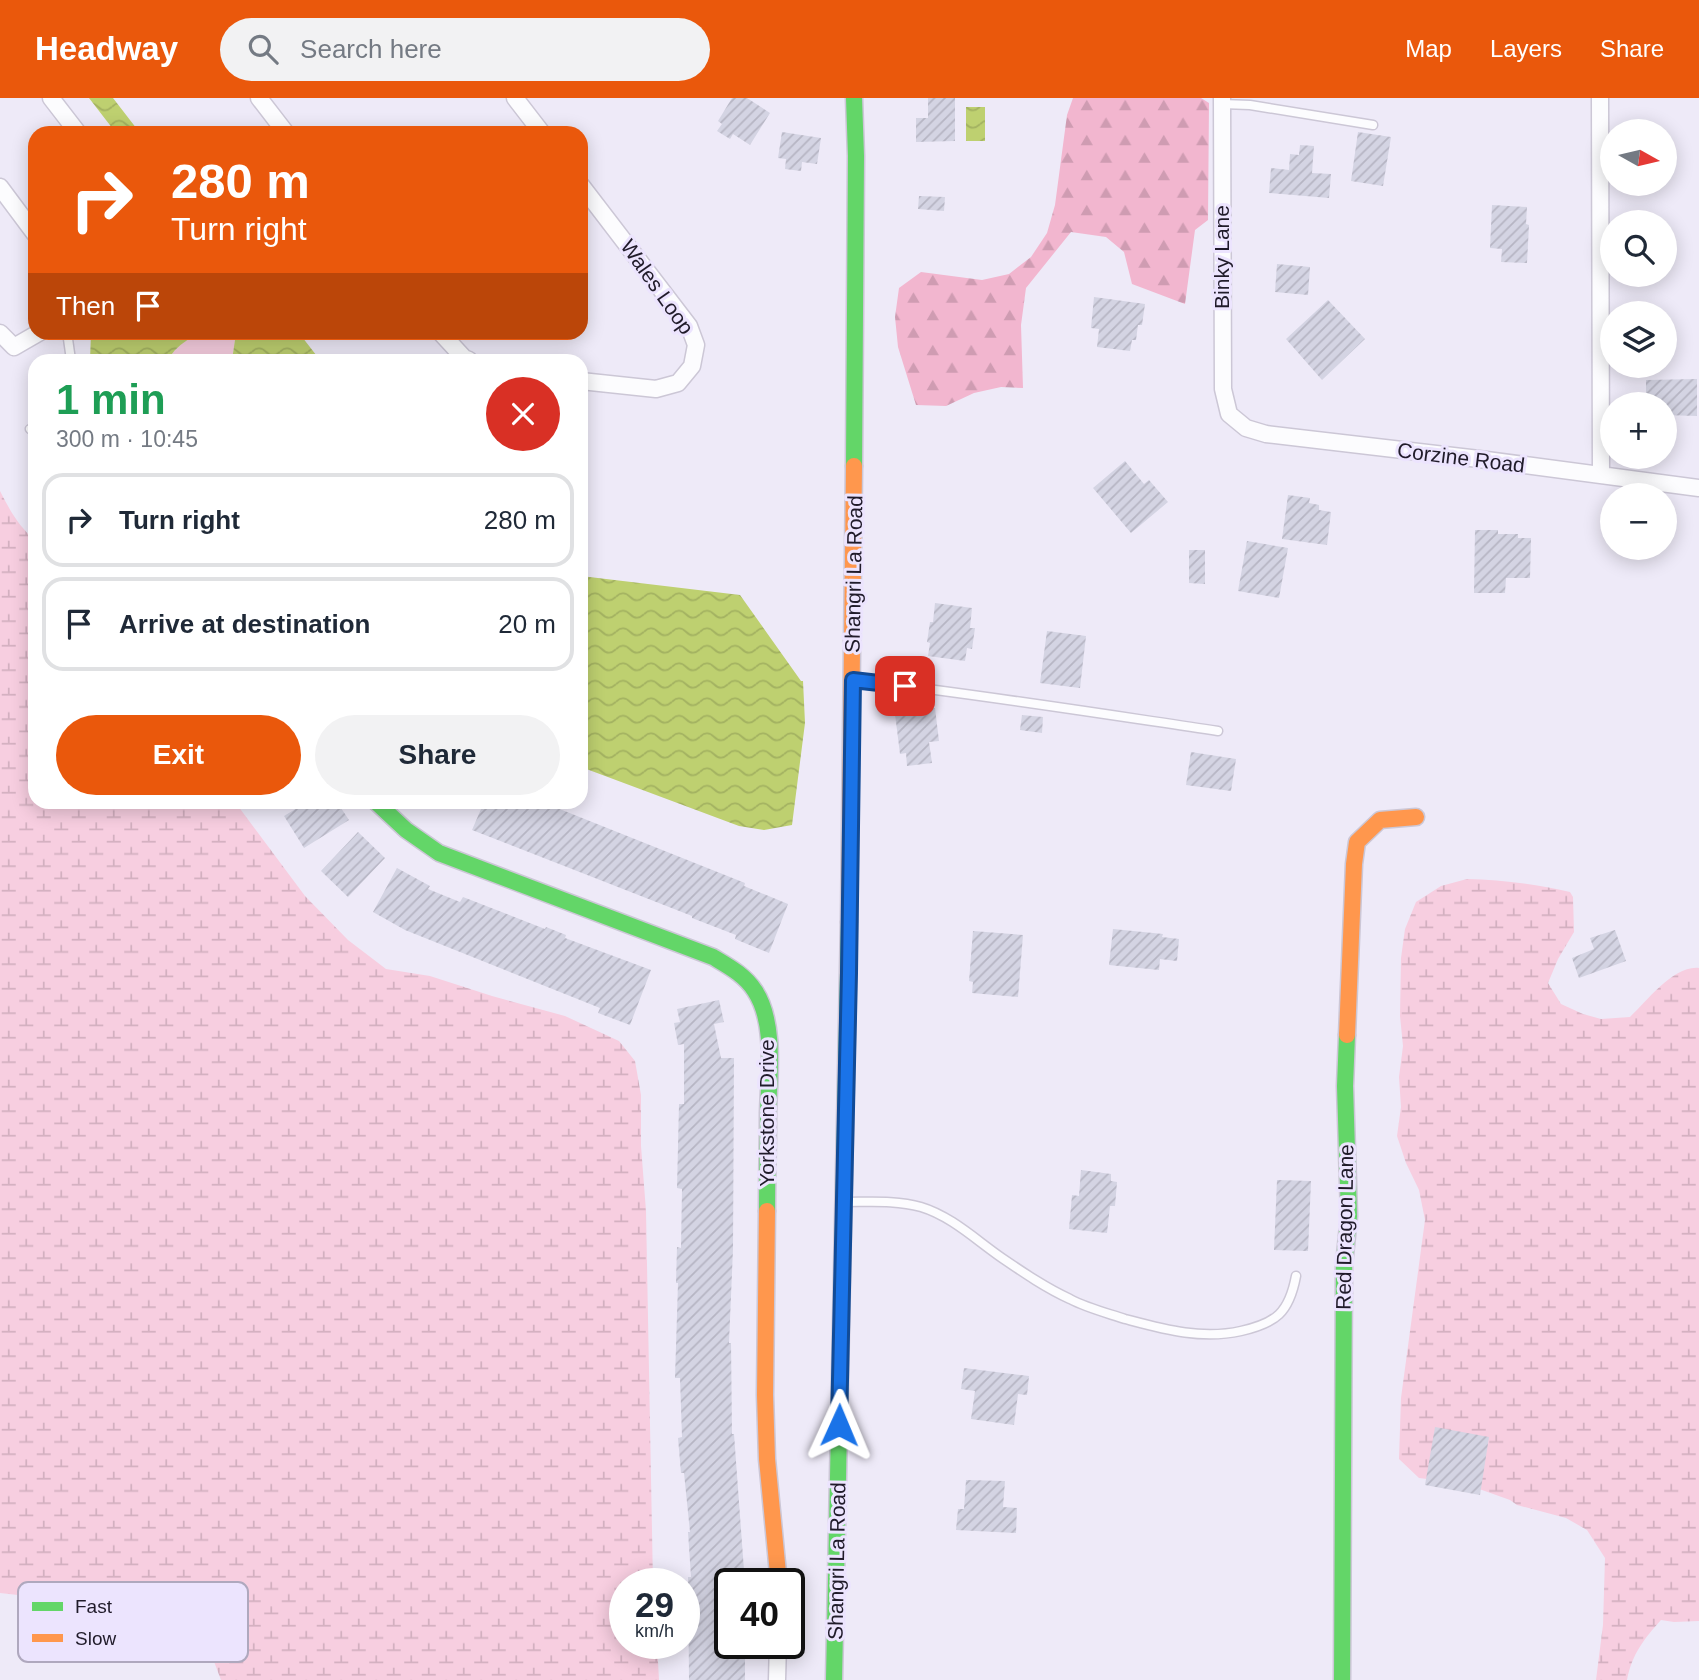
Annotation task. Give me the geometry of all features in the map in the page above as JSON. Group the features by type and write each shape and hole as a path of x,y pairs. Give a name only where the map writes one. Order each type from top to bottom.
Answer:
{"street":[{"path":"51,98 73,126"},
{"path":"259,98 281,126"},
{"path":"515,98 537,126"},
{"name":"Shangri La Road","path":"834,1680 853,680 856,169 854,98"},
{"path":"1600,98 1601,475"},
{"name":"Binky Lane","path":"1222,101 1223,389 1229,414"},
{"path":"0,187 28,225"},
{"name":"Wales Loop","path":"588,194 689,326 696,345 692,366 678,383 656,389 588,382"},
{"path":"0,333 14,347 28,339"},
{"path":"446,340 460,354"},
{"name":"Corzine Road","path":"1229,414 1246,428 1266,434 1699,488"},
{"name":"Yorkstone Drive","path":"383,809 411,835 439,853 713,957 735,969 754,988 765,1011 769,1042 765,1395 767,1459 777,1568"},
{"name":"Red Dragon Lane","path":"1342,1680 1344,1265 1349,1216 1345,1086 1354,864 1357,842 1380,820 1416,817"},
{"path":"778,1659 778,1680"}],"lane":[{"path":"1222,101 1373,125"},
{"path":"853,680 960,692 1218,730"},
{"path":"843,1202 892,1202 920,1206 950,1220 1041,1284 1072,1301 1175,1332 1234,1332 1254,1328 1272,1320 1285,1309 1293,1294 1296,1276"}],"green space":[{"path":"1073,98 1201,98 1209,103 1208,220 1195,230 1185,304 1132,284 1124,252 1106,237 1071,232 1026,288 1021,325 1023,388 1001,387 974,393 946,406 916,405 898,347 895,317 899,288 921,272 982,280 1009,274 1031,257 1047,233 1055,205 1067,115"},
{"path":"187,340 235,340 233,354 172,354"},
{"path":"0,491 19,524 28,534 28,809 240,809 305,896 348,940 386,969 430,976 565,1016 619,1041 635,1061 641,1095 641,1146 646,1211 653,1568 609,1568 609,1659 658,1659 659,1680 221,1680 214,1662 248,1662 248,1582 18,1582 18,1595 0,1593"},
{"path":"1467,879 1519,883 1570,892 1573,897 1574,932 1548,983 1561,1004 1583,1014 1601,1019 1630,1017 1671,978 1680,972 1699,968 1699,1621 1661,1620 1639,1647 1627,1680 1596,1680 1603,1625 1605,1558 1587,1530 1566,1518 1517,1505 1482,1490 1419,1478 1399,1459 1401,1398 1425,1220 1419,1190 1397,1136 1403,1046 1400,1016 1401,958 1405,929 1416,902 1441,886"}],"water":[{"path":"89,98 113,98 135,126 111,126"},
{"path":"966,107 985,107 985,141 966,141"},
{"path":"91,340 188,340 172,354 90,354"},
{"path":"235,340 304,340 315,354 233,354"},
{"path":"588,577 740,595 803,681 805,723 792,825 764,830 739,826 588,770"}],"building":[{"path":"732,98 747,98 770,113 750,145 733,134 730,139 717,131 722,124 718,121"},
{"path":"928,98 955,98 955,141 916,142 916,118 928,118"},
{"path":"782,132 821,138 817,164 802,162 801,171 785,169 786,159 778,158"},
{"path":"1358,132 1391,137 1383,186 1351,181"},
{"path":"1300,145 1314,146 1312,173 1331,174 1329,198 1269,193 1271,168 1289,170 1290,154 1299,155"},
{"path":"919,196 945,197 944,211 918,209"},
{"path":"1492,205 1527,207 1527,263 1501,262 1502,249 1490,248"},
{"path":"1277,264 1310,267 1308,295 1275,292"},
{"path":"1094,297 1145,304 1142,325 1138,325 1136,340 1132,340 1130,351 1097,347 1099,329 1091,328"},
{"path":"1328,300 1365,339 1322,380 1286,339"},
{"path":"1697,379 1697,416 1677,415 1677,392 1646,392 1646,380"},
{"path":"1125,461 1144,484 1149,480 1168,502 1131,533 1093,488"},
{"path":"1288,495 1310,498 1309,503 1319,505 1319,510 1331,512 1327,545 1282,539"},
{"path":"1475,530 1498,530 1498,534 1518,534 1518,538 1531,538 1530,578 1506,578 1505,593 1474,593"},
{"path":"1247,541 1288,548 1279,598 1238,591"},
{"path":"1189,550 1205,550 1205,584 1189,583"},
{"path":"935,603 972,608 970,628 975,628 972,649 967,648 965,661 928,656 930,643 927,642"},
{"path":"1047,631 1086,636 1080,688 1040,683"},
{"path":"935,708 939,741 929,742 932,763 907,766 906,753 900,754 895,714"},
{"path":"1022,715 1043,717 1042,733 1020,730"},
{"path":"1191,752 1236,759 1231,791 1186,785"},
{"path":"296,809 342,809 349,820 304,848 284,816"},
{"path":"481,809 560,809 745,883 744,886 788,904 769,953 735,939 736,935 692,916 472,830"},
{"path":"358,832 385,858 348,897 321,871"},
{"path":"397,868 430,886 428,889 460,902 463,897 651,970 630,1025 598,1013 600,1008 405,930 373,912"},
{"path":"1113,929 1163,934 1162,937 1179,939 1177,961 1160,959 1159,970 1109,965"},
{"path":"1615,930 1626,961 1579,978 1572,958 1594,949 1590,938"},
{"path":"973,931 1023,935 1018,997 972,993 973,982 969,981"},
{"path":"719,1000 724,1022 714,1024 721,1058 734,1058 733,1249 729,1343 732,1434 744,1568 714,1568 714,1659 745,1659 745,1680 689,1680 689,1659 700,1659 700,1568 690,1568 690,1532 678,1438 682,1437 680,1378 675,1378 677,1247 681,1248 682,1189 677,1188 679,1104 684,1104 684,1044 678,1045 674,1023 680,1022 677,1009"},
{"path":"1081,1170 1111,1174 1111,1181 1117,1182 1115,1206 1110,1206 1107,1233 1069,1229 1072,1195 1079,1196"},
{"path":"1277,1180 1311,1181 1308,1251 1274,1250"},
{"path":"964,1368 1029,1376 1027,1395 1018,1394 1014,1425 971,1419 975,1391 961,1389"},
{"path":"1435,1427 1489,1437 1480,1495 1425,1485"},
{"path":"966,1480 1005,1481 1003,1507 1017,1508 1016,1533 956,1530 958,1509 964,1509"}],"traffic: fast":[{"path":"854,98 854,466"},
{"path":"384,809 406,830 439,853 713,957 746,980 762,1004 769,1034 767,1211"},
{"path":"834,1680 849,922"},
{"path":"1342,1680 1344,1265 1349,1216 1345,1086 1347,1035"}],"traffic: slow":[{"path":"849,922 854,466"},
{"path":"1347,1035 1357,842 1380,820 1416,817"},
{"path":"767,1211 765,1395 767,1459 777,1568"}],"route":[{"path":"839,1425 853,680 905,686"}]}
